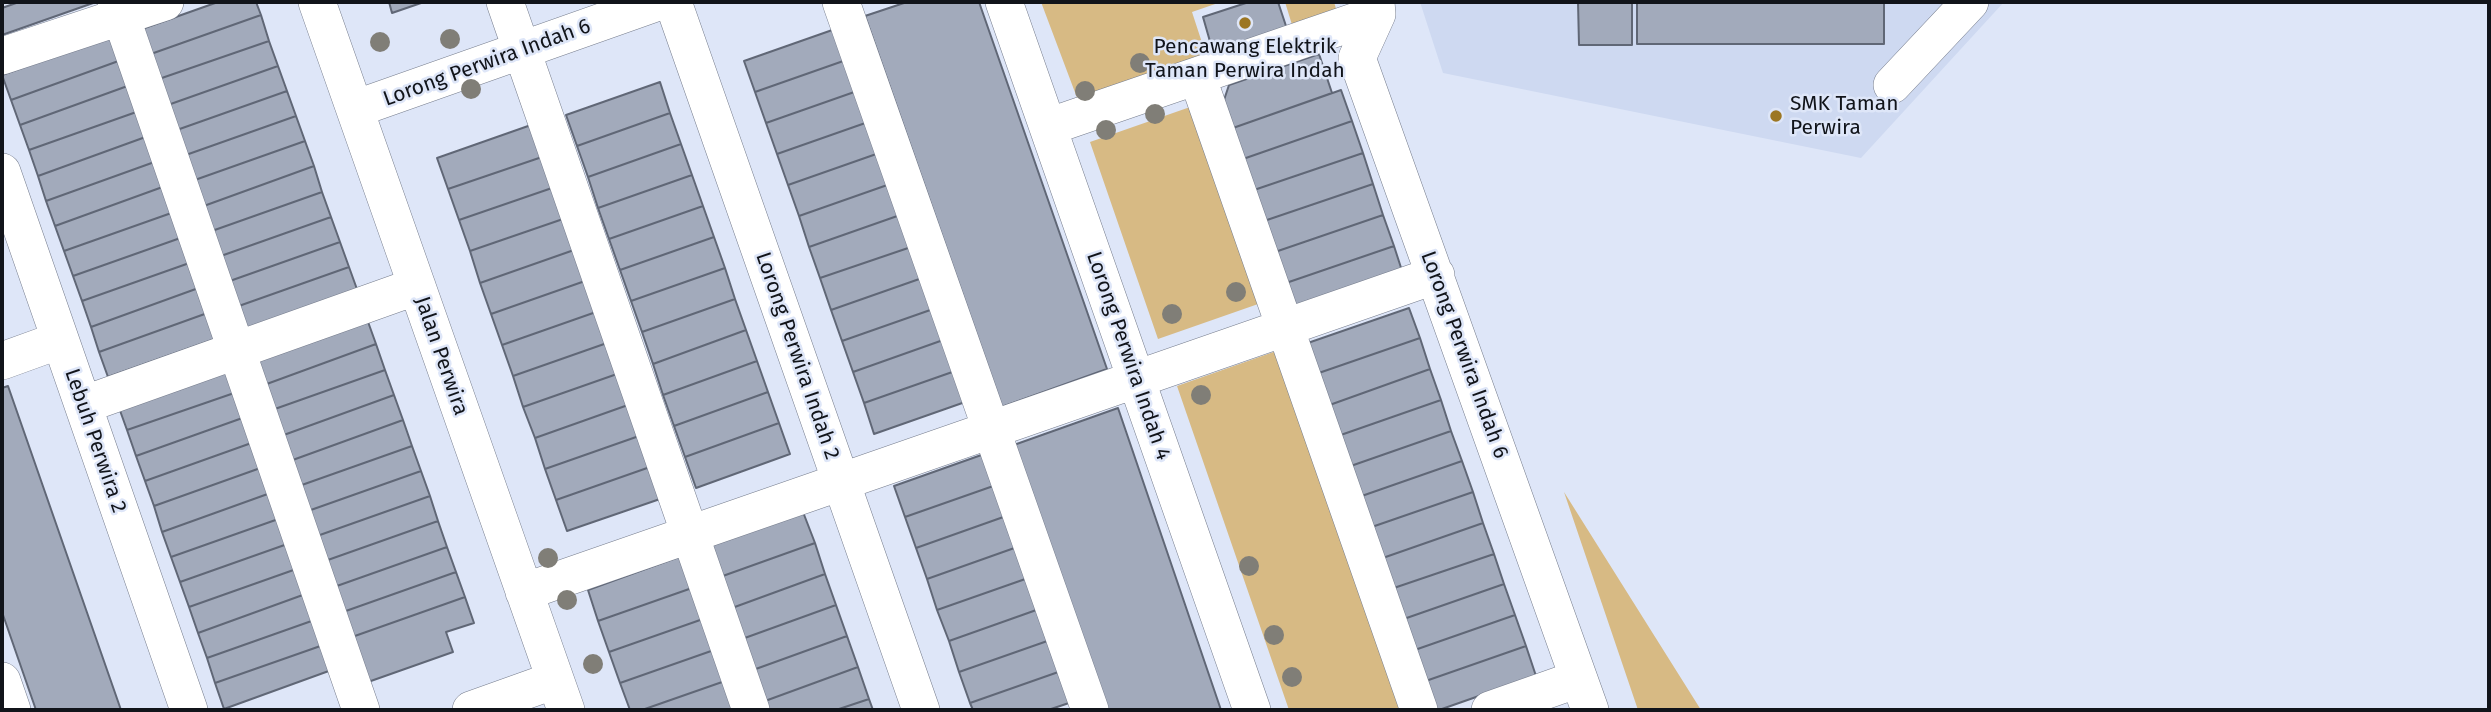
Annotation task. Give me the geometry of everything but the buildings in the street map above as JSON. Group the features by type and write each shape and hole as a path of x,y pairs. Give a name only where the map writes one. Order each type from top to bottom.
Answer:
{"street":[{"path":"2,55 119,9 164,2"},
{"name":"Jalan Perwira","path":"317,2 560,695"},
{"path":"505,2 751,710"},
{"name":"Lorong Perwira Indah 6","path":"355,109 658,2"},
{"name":"Lorong Perwira Indah 2","path":"673,2 921,710"},
{"path":"841,2 1090,710"},
{"name":"Lorong Perwira Indah 4","path":"1004,2 1252,710"},
{"path":"1892,86 1970,2"},
{"path":"1048,127 1197,76 1377,8"},
{"name":"Lorong Perwira Indah 6","path":"1377,8 1357,58 1584,695"},
{"path":"119,9 361,710"},
{"path":"1197,76 1419,710"},
{"name":"Lebuh Perwira 2","path":"2,172 189,710"},
{"path":"524,592 1436,275"},
{"path":"83,405 417,286"},
{"path":"2,361 60,340"},
{"path":"2,681 12,710"},
{"path":"471,710 560,695"},
{"path":"1490,710 1584,695"}],"shaded area":[{"path":"1041,2 1221,2 1192,12 1207,58 1079,103"},
{"path":"1285,2 1334,2 1337,12 1293,28"},
{"name":"SMK Taman Perwira","path":"1420,2 2004,2 1861,158 1443,73"},
{"path":"1193,106 1261,303 1158,339 1090,142"},
{"path":"1282,349 1407,710 1289,710 1177,386"},
{"path":"1564,492 1701,710 1638,710"}],"place":[{"name":"Pencawang Elektrik Taman Perwira Indah","path":"1245,23"},
{"name":"SMK Taman Perwira","path":"1776,116"}]}
